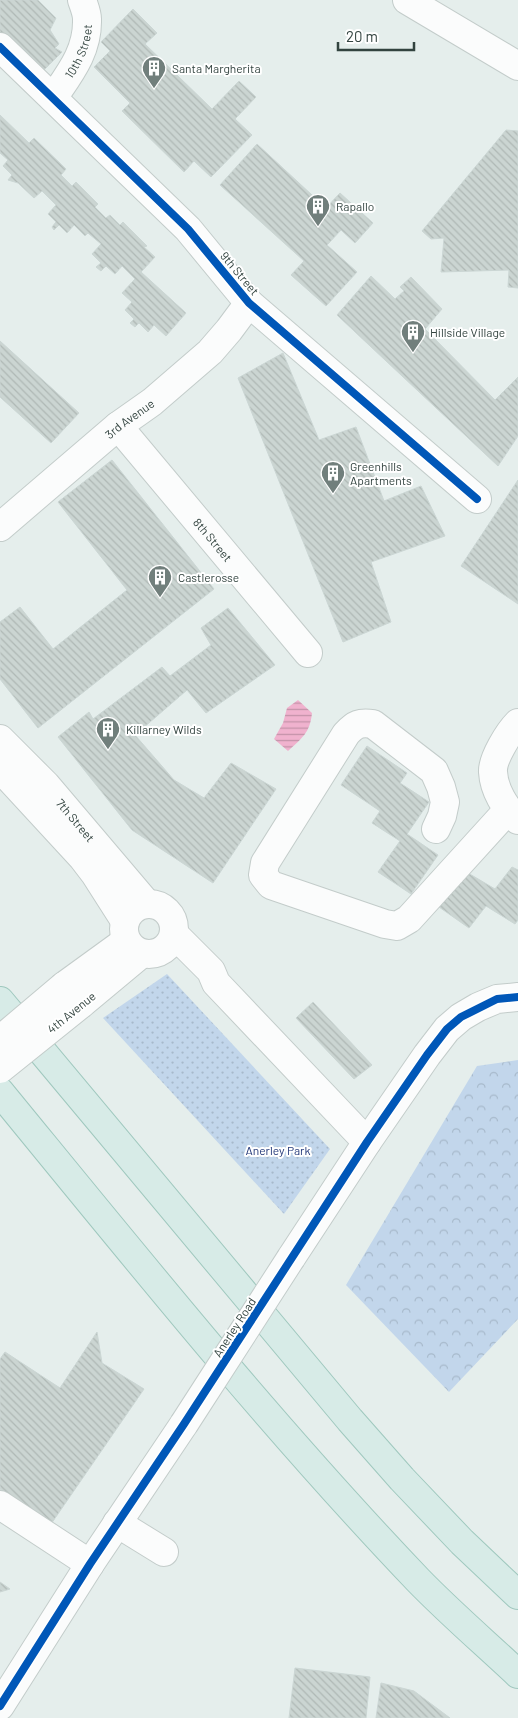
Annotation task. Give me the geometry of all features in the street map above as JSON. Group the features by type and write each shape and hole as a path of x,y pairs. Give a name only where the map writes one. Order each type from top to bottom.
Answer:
{"highway":[{"path":"0,1000 350,1420 402,1479 462,1542 518,1595"},
{"path":"0,1092 149,1274 314,1468 420,1582 518,1674"}],"street":[{"name":"10th Street","path":"53,98 82,52 87,18 82,0"},
{"path":"406,0 518,66"},
{"name":"9th Street","path":"0,47 188,229 249,303 476,499"},
{"name":"3rd Avenue","path":"0,527 118,426 152,402 210,352 230,330 249,303"},
{"name":"8th Street","path":"118,426 308,653"},
{"path":"436,829 442,816 445,802 434,771 373,724 362,722 354,725 346,734 265,863 263,875 271,885 385,924 397,926 409,919 513,815 497,791 493,771 500,749 511,730 518,723"},
{"name":"7th Street","path":"0,739 86,863 146,940 201,981 216,983 367,1142"},
{"name":"7th Street","path":"0,768 37,792 147,904"},
{"path":"146,940 174,928 172,918 166,910 157,905 147,904"},
{"name":"4th Avenue","path":"0,1040 73,995 146,940 130,912 138,906 147,904"},
{"name":"4th Avenue","path":"0,1069 73,995"},
{"name":"Anerley Road","path":"0,1706 90,1564 184,1424 367,1142 427,1055 447,1029 461,1017 478,1007 496,1000 518,997"},
{"path":"0,1505 90,1564"},
{"path":"118,1523 164,1552"}],"green space":[{"name":"Anerley Park","path":"167,974 330,1149 284,1214 103,1018"},
{"path":"518,1060 518,1319 449,1392 346,1285 477,1066"}],"shaded area":[{"path":"298,700 312,713 311,720 304,735 288,751 274,739 283,723 287,708"}],"building":[{"path":"0,0 38,0 56,18 50,30 59,44 55,48 62,52 40,74 0,36"},
{"name":"Santa Margherita","path":"133,9 157,33 145,44 212,109 239,81 256,97 235,119 252,135 211,177 194,161 184,172 122,111 130,103 94,67 110,51 101,42"},
{"path":"0,115 29,143 34,138 66,169 61,175 72,186 76,182 98,204 95,207 106,218 110,215 120,225 123,222 147,246 144,247 155,257 141,272 186,313 166,336 154,325 148,332 139,323 135,327 130,323 134,319 125,310 132,302 122,293 135,279 122,266 115,274 106,266 101,271 96,267 101,263 92,254 101,244 88,233 85,236 74,225 67,233 59,225 54,230 52,227 56,222 48,214 56,205 42,191 34,198 18,183 8,180 12,175 3,166 8,160 0,153"},
{"path":"506,130 518,131 518,288 508,287 509,270 441,272 444,238 431,239 422,231"},
{"name":"Rapallo","path":"257,144 326,208 340,193 373,223 355,243 341,230 327,245 357,272 326,306 291,275 304,261 220,185"},
{"name":"Hillside Village","path":"371,276 395,299 404,291 400,287 411,277 442,309 425,329 495,400 518,377 518,436 498,466 337,315"},
{"path":"0,341 79,413 51,443 0,397"},
{"name":"Greenhills Apartments","path":"283,353 319,440 356,427 384,501 421,486 445,536 371,562 391,622 343,642 238,378"},
{"name":"Castlerosse","path":"112,460 214,589 38,728 0,679 0,622 20,607 53,649 127,590 58,502"},
{"path":"518,480 518,604 461,566"},
{"name":"Killarney Wilds","path":"228,608 275,665 206,713 187,690 135,735 174,780 204,798 231,763 276,789 213,883 132,830 58,737 89,712 93,719 162,667 170,676 211,645 201,628"},
{"path":"367,746 407,773 400,783 429,802 407,834 438,855 411,894 378,872 400,841 372,823 380,811 341,785"},
{"path":"512,867 518,870 518,920 515,924 486,906 469,928 439,907 468,873 495,889"},
{"path":"313,1002 372,1065 354,1079 296,1018"},
{"path":"97,1332 102,1363 144,1389 51,1524 0,1489 0,1359 5,1352 60,1388"},
{"path":"0,1582 10,1589 0,1592"},
{"path":"295,1668 370,1677 366,1718 289,1718"},
{"path":"381,1683 414,1691 450,1718 376,1718"}],"cycle path":[{"path":"0,47 188,229 249,303 477,499"},
{"path":"0,1706 90,1564 184,1424 367,1142 427,1055 447,1029 461,1017 497,999 518,997"}],"place":[{"name":"Santa Margherita","path":"154,89"},
{"name":"Rapallo","path":"318,227"},
{"name":"Hillside Village","path":"413,353"},
{"name":"Greenhills Apartments","path":"333,494"},
{"name":"Castlerosse","path":"160,598"},
{"name":"Killarney Wilds","path":"108,750"}]}
